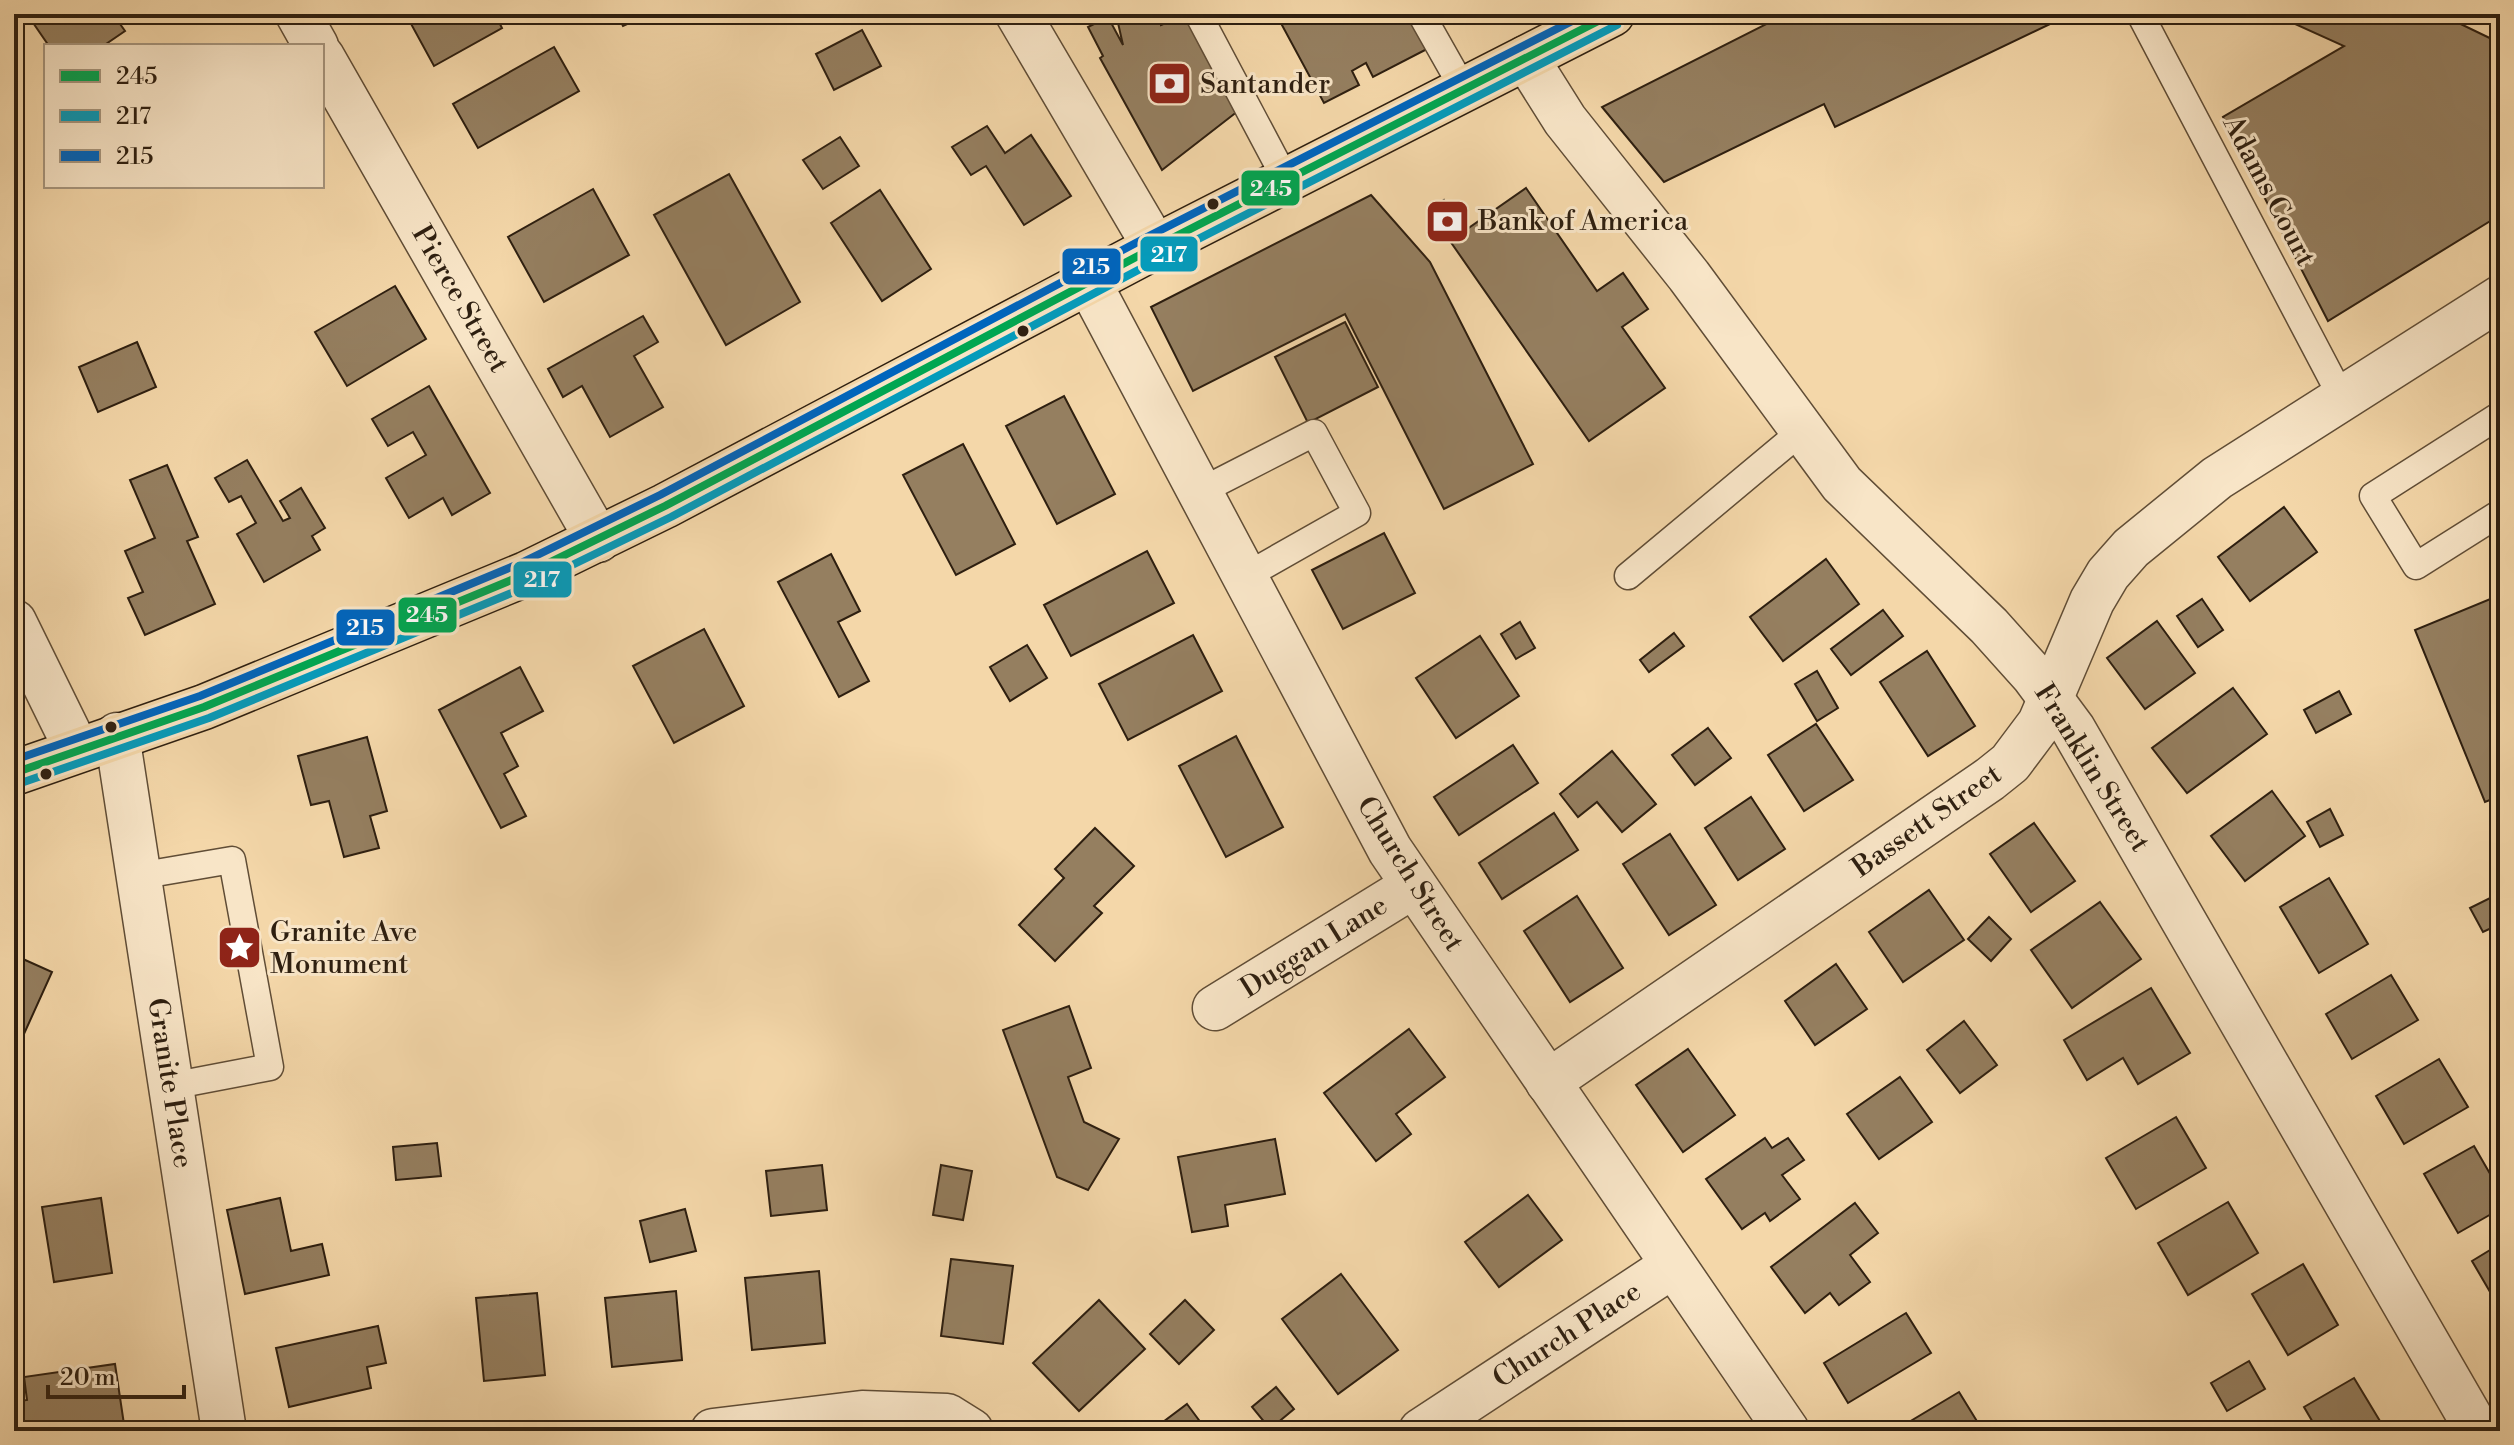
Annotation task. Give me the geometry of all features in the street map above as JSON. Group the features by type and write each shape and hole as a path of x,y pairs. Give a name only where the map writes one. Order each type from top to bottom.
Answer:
{"main road":[{"path":"14,773 204,707 512,581 598,540 1155,247 1526,58 1587,20"}],"street":[{"path":"298,14 315,44"},
{"path":"1018,14 1155,247"},
{"name":"Franklin Street","path":"1526,58 1565,120 1680,264 1868,512 1989,626 2052,700 2091,756 2478,1431"},
{"name":"Pierce Street","path":"324,60 598,540"},
{"name":"Church Street","path":"1089,283 1377,827 1413,886 1787,1431"},
{"name":"Bassett Street","path":"1548,1082 1990,779 2027,743 2052,700 2092,601 2108,574 2131,548 2217,478 2500,298"},
{"name":"Granite Place","path":"14,622 97,742 138,876 224,1431"},
{"name":"Duggan Lane","path":"1215,1008 1413,886"},
{"name":"Church Place","path":"1421,1431 1672,1266"},
{"path":"713,1431 862,1413 947,1416 971,1431"}],"lane":[{"path":"1198,14 1286,180"},
{"path":"1421,14 1464,90"},
{"name":"Adams Court","path":"2140,14 2342,398"},
{"path":"2500,415 2373,496 2416,566 2500,513"},
{"path":"1628,576 1803,430"},
{"path":"1199,492 1314,433 1357,513 1244,577"},
{"path":"138,876 232,860 270,1067 171,1086"}],"building":[{"path":"27,14 113,14 125,31 106,44 48,44"},
{"path":"425,14 495,14 502,28 434,66 410,22"},
{"path":"617,14 644,14 645,16 623,26"},
{"name":"Santander","path":"1116,14 1159,14 1161,25 1187,14 1238,111 1162,170 1100,58 1103,56 1088,27 1108,17 1123,45"},
{"path":"1276,14 1408,14 1427,49 1373,77 1366,63 1352,71 1359,85 1324,103"},
{"path":"1786,14 2071,14 1835,127 1824,104 1664,182 1602,107"},
{"path":"2273,14 2440,14 2500,43 2500,215 2328,321 2223,117 2344,46"},
{"path":"862,30 881,66 834,90 816,54"},
{"path":"554,47 579,91 478,148 453,104"},
{"path":"987,126 1005,153 1031,135 1071,196 1024,225 986,166 971,175 952,147"},
{"path":"840,137 859,166 823,189 803,160"},
{"path":"729,174 800,302 726,345 654,215"},
{"path":"1526,188 1597,291 1623,273 1648,309 1622,327 1665,388 1589,441 1450,241"},
{"path":"593,189 629,255 544,302 508,237"},
{"path":"880,190 931,269 882,301 831,223"},
{"path":"1371,195 1430,262 1533,464 1444,509 1345,314 1193,391 1151,307"},
{"name":"Bank of America","path":"1444,200 1465,231 1450,241 1429,211"},
{"path":"395,286 426,339 347,386 315,332"},
{"path":"643,316 658,342 634,356 663,407 610,437 582,386 563,397 548,369"},
{"path":"1345,322 1378,387 1308,423 1275,357"},
{"path":"137,342 156,387 98,412 79,367"},
{"path":"429,386 490,493 452,515 443,498 409,518 386,478 426,455 413,432 388,446 372,419"},
{"path":"1064,396 1115,494 1057,524 1006,426"},
{"path":"963,444 1015,544 956,575 903,475"},
{"path":"247,460 283,521 290,518 280,501 301,488 325,528 312,536 320,550 264,582 237,534 256,523 241,496 229,502 215,478"},
{"path":"167,465 198,537 187,541 215,604 145,635 128,598 143,592 125,551 155,538 130,480"},
{"path":"2284,507 2317,552 2250,601 2218,557"},
{"path":"1384,533 1415,593 1343,629 1312,570"},
{"path":"1147,551 1174,603 1071,656 1044,605"},
{"path":"831,554 860,611 838,622 869,681 839,697 778,582"},
{"path":"1826,559 1859,604 1783,661 1750,617"},
{"path":"2500,595 2500,796 2485,802 2415,630"},
{"path":"2202,599 2223,630 2198,647 2177,616"},
{"path":"1883,610 1903,636 1851,675 1831,649"},
{"path":"2157,621 2195,673 2145,709 2107,658"},
{"path":"1520,622 1535,648 1516,659 1501,634"},
{"path":"704,629 744,706 674,743 633,666"},
{"path":"1674,633 1684,646 1649,672 1640,660"},
{"path":"1193,635 1222,691 1128,740 1099,684"},
{"path":"1480,636 1519,696 1456,738 1416,678"},
{"path":"1027,645 1047,678 1010,701 990,667"},
{"path":"1927,651 1975,726 1928,756 1880,682"},
{"path":"520,667 543,711 501,733 518,766 504,774 526,816 501,828 439,710"},
{"path":"1817,671 1838,708 1817,721 1795,684"},
{"path":"2233,688 2267,734 2187,793 2152,748"},
{"path":"2339,691 2351,714 2316,733 2304,710"},
{"path":"1816,724 1853,780 1804,811 1768,755"},
{"path":"1708,728 1731,758 1695,785 1672,755"},
{"path":"1236,736 1283,827 1226,857 1179,766"},
{"path":"367,737 387,811 370,816 379,848 344,857 329,801 311,805 298,756"},
{"path":"1513,745 1538,783 1459,835 1434,797"},
{"path":"1612,751 1656,804 1622,832 1597,802 1578,817 1560,794"},
{"path":"2272,791 2305,836 2245,881 2211,836"},
{"path":"1751,797 1785,849 1738,880 1705,828"},
{"path":"2330,809 2343,835 2320,847 2307,822"},
{"path":"1554,813 1578,850 1502,899 1479,863"},
{"path":"2034,823 2075,881 2031,912 1990,854"},
{"path":"1095,828 1134,866 1094,906 1102,913 1055,961 1019,925 1064,878 1055,869"},
{"path":"1670,834 1716,905 1669,935 1623,864"},
{"path":"2329,878 2368,944 2319,973 2280,907"},
{"path":"1929,890 1964,940 1903,982 1869,932"},
{"path":"2500,893 2500,924 2483,932 2470,908"},
{"path":"1577,896 1623,968 1570,1002 1524,931"},
{"path":"2100,902 2141,959 2072,1008 2031,950"},
{"path":"1989,917 2011,939 1991,961 1968,939"},
{"path":"14,955 52,972 14,1056"},
{"path":"1836,964 1867,1009 1815,1045 1785,1001"},
{"path":"2391,975 2418,1020 2352,1059 2326,1014"},
{"path":"2151,988 2190,1053 2138,1084 2123,1058 2087,1080 2064,1040"},
{"path":"1069,1006 1091,1068 1068,1077 1084,1122 1119,1139 1088,1190 1057,1177 1003,1030"},
{"path":"1964,1021 1997,1065 1960,1093 1927,1050"},
{"path":"1409,1029 1445,1077 1396,1114 1411,1134 1376,1161 1324,1093"},
{"path":"1688,1049 1735,1115 1683,1152 1636,1085"},
{"path":"2439,1059 2468,1107 2404,1144 2376,1096"},
{"path":"1900,1077 1932,1122 1879,1159 1847,1114"},
{"path":"2176,1117 2206,1168 2136,1209 2106,1158"},
{"path":"1765,1138 1772,1148 1788,1138 1804,1160 1782,1175 1800,1199 1770,1221 1765,1213 1742,1229 1706,1179"},
{"path":"1275,1139 1285,1194 1225,1205 1228,1226 1192,1232 1178,1157"},
{"path":"437,1143 441,1176 396,1180 393,1147"},
{"path":"2474,1146 2500,1191 2500,1209 2458,1233 2424,1174"},
{"path":"822,1165 827,1210 771,1216 766,1171"},
{"path":"941,1165 972,1171 963,1220 933,1215"},
{"path":"1528,1195 1562,1240 1499,1287 1465,1242"},
{"path":"101,1198 112,1273 54,1282 42,1207"},
{"path":"280,1198 291,1251 322,1244 329,1275 245,1294 227,1210"},
{"path":"2228,1202 2258,1253 2188,1295 2158,1243"},
{"path":"1855,1203 1878,1233 1850,1255 1870,1282 1839,1305 1830,1293 1805,1313 1771,1267"},
{"path":"685,1209 696,1251 650,1262 640,1221"},
{"path":"2500,1244 2500,1309 2472,1261"},
{"path":"951,1259 1013,1266 1003,1344 941,1336"},
{"path":"2303,1264 2338,1325 2288,1355 2252,1294"},
{"path":"819,1271 825,1343 752,1350 745,1278"},
{"path":"1341,1274 1398,1350 1338,1394 1282,1319"},
{"path":"676,1291 682,1360 612,1367 605,1298"},
{"path":"537,1293 545,1375 484,1381 476,1298"},
{"path":"1099,1300 1145,1349 1079,1411 1033,1363"},
{"path":"1185,1300 1214,1330 1179,1364 1150,1334"},
{"path":"1906,1313 1931,1353 1848,1403 1824,1363"},
{"path":"378,1326 386,1363 367,1367 371,1388 289,1407 276,1348"},
{"path":"2249,1361 2265,1389 2227,1411 2211,1383"},
{"path":"115,1364 125,1431 14,1431 14,1402 27,1400 24,1377"},
{"path":"2354,1378 2386,1431 2318,1431 2304,1407"},
{"path":"1276,1387 1294,1409 1270,1429 1252,1407"},
{"path":"1959,1392 1983,1431 1894,1431"},
{"path":"1187,1404 1207,1431 1151,1431"}],"transit line":[{"name":"215","path":"14,760 200,696 521,563 660,495 1149,236 1586,14"},
{"name":"245","path":"14,773 204,707 526,574 665,506 1155,247 1612,14"},
{"name":"217","path":"18,784 209,718 531,585 671,517 1161,258 1617,25"}],"place":[{"name":"Santander","path":"1169,84"},
{"name":"Bank of America","path":"1447,221"},
{"name":"Granite Ave Monument","path":"239,948"}]}
